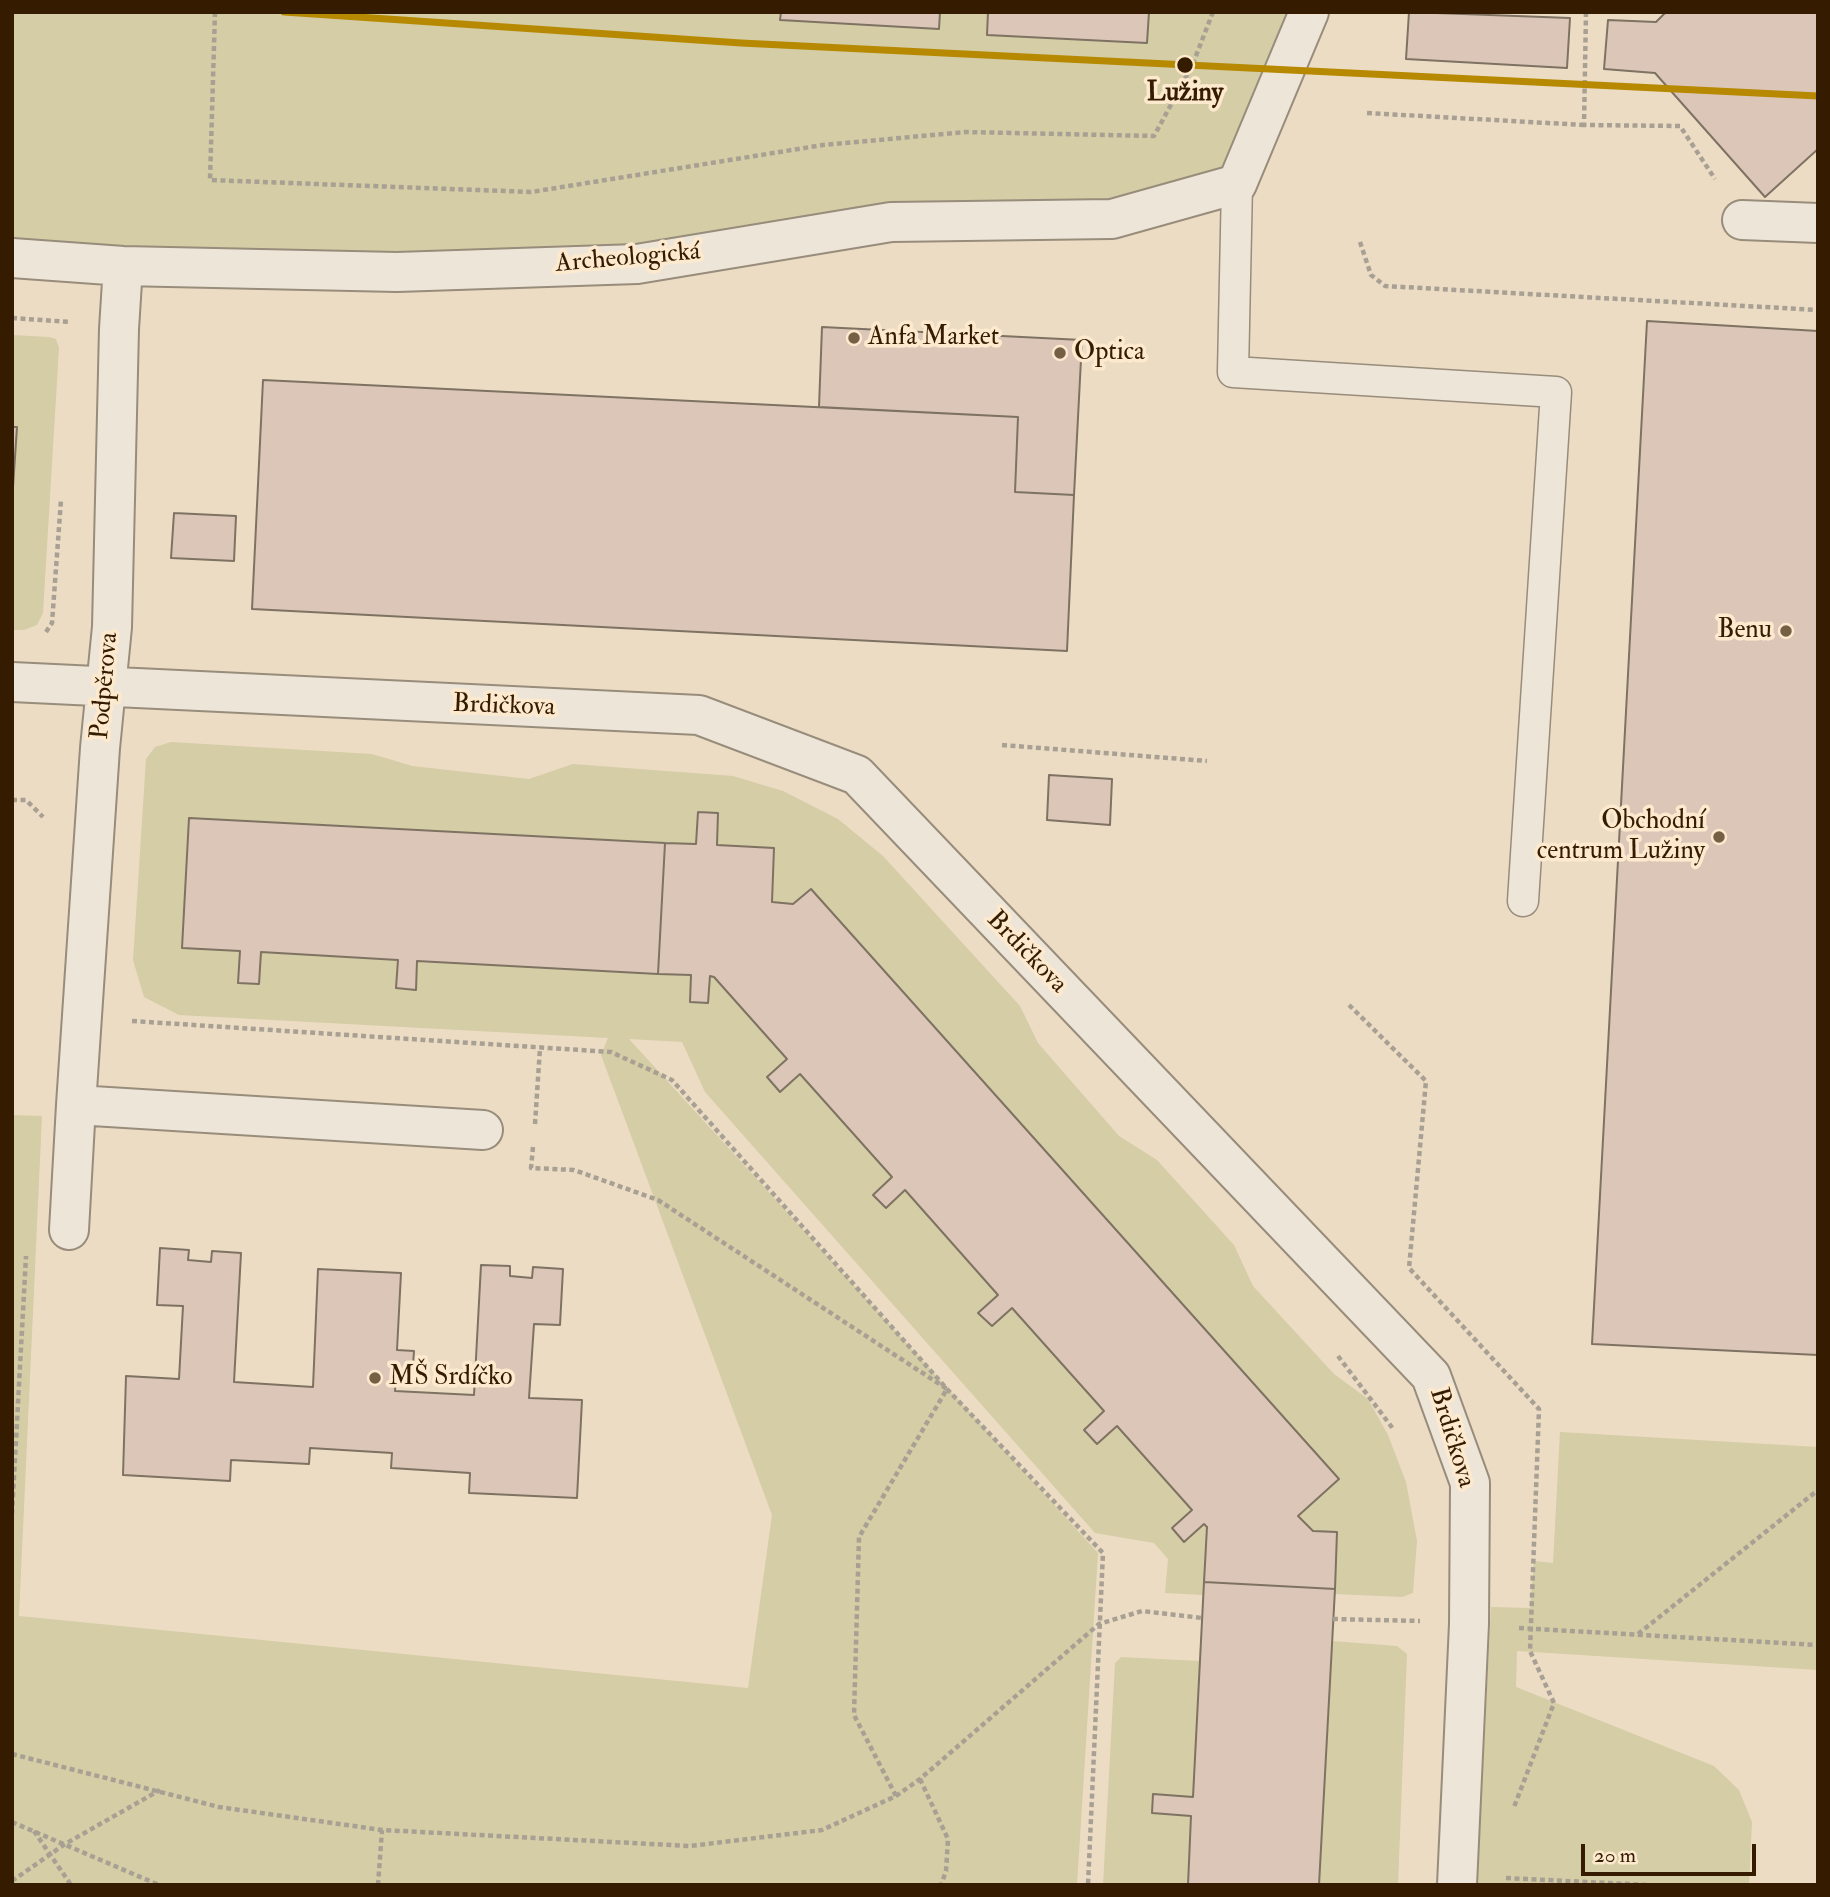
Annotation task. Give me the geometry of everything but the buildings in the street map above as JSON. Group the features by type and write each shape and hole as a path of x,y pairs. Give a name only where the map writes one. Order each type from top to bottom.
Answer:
{"street":[{"path":"1237,184 1309,12"},
{"name":"Archeologická","path":"12,258 123,266 397,272 637,264 891,222 1112,219 1237,184"},
{"path":"1742,220 1818,223"},
{"name":"Podpěrova","path":"69,1230 100,748 108,687 123,266"},
{"name":"Brdičkova","path":"12,682 699,715 857,775 1432,1376 1469,1483 1469,1624 1457,1880"},
{"path":"76,1105 483,1130"}],"lane":[{"path":"1237,184 1233,372 1556,392 1523,901"}],"path":[{"path":"215,12 209,180 531,192 823,145 966,132 1154,136 1192,66 1213,12"},
{"path":"1584,125 1586,12"},
{"path":"1367,113 1584,125 1680,127 1742,220"},
{"path":"1360,242 1371,275 1385,286 1818,310"},
{"path":"1002,745 1207,761"},
{"path":"12,800 26,800 45,819"},
{"path":"1349,1005 1426,1082 1416,1195"},
{"path":"129,1010 132,1021 611,1052 673,1080 947,1389 1103,1553 1088,1885"},
{"path":"534,1132 540,1048"},
{"path":"533,1144 531,1168 574,1170 658,1200 947,1389"},
{"path":"1335,1352 1401,1439"},
{"path":"896,1797 854,1715 859,1537 947,1389"},
{"path":"1637,1634 1818,1490"},
{"path":"1418,1634 1419,1607"},
{"path":"12,1754 161,1789 219,1807 382,1830 690,1846 822,1830 896,1797 1099,1624 1142,1611 1202,1618"},
{"path":"1333,1619 1419,1620 1818,1645"},
{"path":"1511,1815 1554,1703 1530,1651 1531,1628"},
{"path":"920,1779 947,1839 947,1871 941,1885"},
{"path":"12,1881 65,1844 161,1789"},
{"path":"12,1822 159,1885"},
{"path":"33,1830 71,1885"},
{"path":"378,1885 382,1830"},
{"path":"1457,1880 1648,1885"}],"shaded area":[{"path":"12,12 1309,12 1237,184 637,264 12,258"},
{"path":"12,335 49,337 56,339 59,348 43,613 37,625 24,630 12,630 12,502 17,427 12,427"},
{"path":"171,742 372,754 412,766 529,779 573,764 733,776 783,791 838,819 883,856 1020,1006 1038,1043 1119,1136 1157,1160 1234,1245 1253,1286 1334,1374 1368,1399 1388,1435 1406,1482 1417,1541 1413,1593 1402,1597 1335,1594 1313,1531 1298,1516 1339,1479 811,889 793,904 772,902 774,848 717,845 718,813 698,812 696,844 189,818 182,947 240,951 239,983 259,984 261,952 398,960 396,988 415,990 417,961 691,975 690,1002 708,1003 710,976 714,977 892,1177 873,1195 886,1208 905,1190 998,1295 979,1313 992,1326 1012,1308 1104,1411 1084,1431 1097,1444 1117,1426 1192,1510 1172,1528 1184,1542 1204,1524 1207,1527 1203,1595 1165,1593 1168,1559 1154,1543 1095,1533 705,1092 682,1042 629,1039 1098,1553 1077,1885 12,1885 12,1115 42,1116 19,1616 748,1688 772,1515 601,1055 608,1038 179,1015 144,997 133,960 146,759 155,747"},
{"path":"1560,1432 1818,1447 1818,1670 1517,1651 1516,1687 1714,1766 1739,1790 1752,1822 1749,1885 1477,1885 1491,1607 1530,1608 1534,1561 1553,1563"},
{"path":"1332,1641 1397,1646 1407,1654 1398,1885 1319,1885"},
{"path":"1121,1657 1200,1661 1193,1797 1153,1794 1152,1813 1191,1816 1188,1885 1103,1885 1115,1663"}],"transit line":[{"path":"284,12 741,43 1818,96"}],"place":[{"name":"Lužiny","path":"1185,65"},
{"name":"Anfa Market","path":"854,338"},
{"name":"Optica","path":"1060,353"},
{"name":"Benu","path":"1786,631"},
{"name":"Obchodní centrum Lužiny","path":"1719,837"},
{"name":"MŠ Srdíčko","path":"375,1378"}]}
